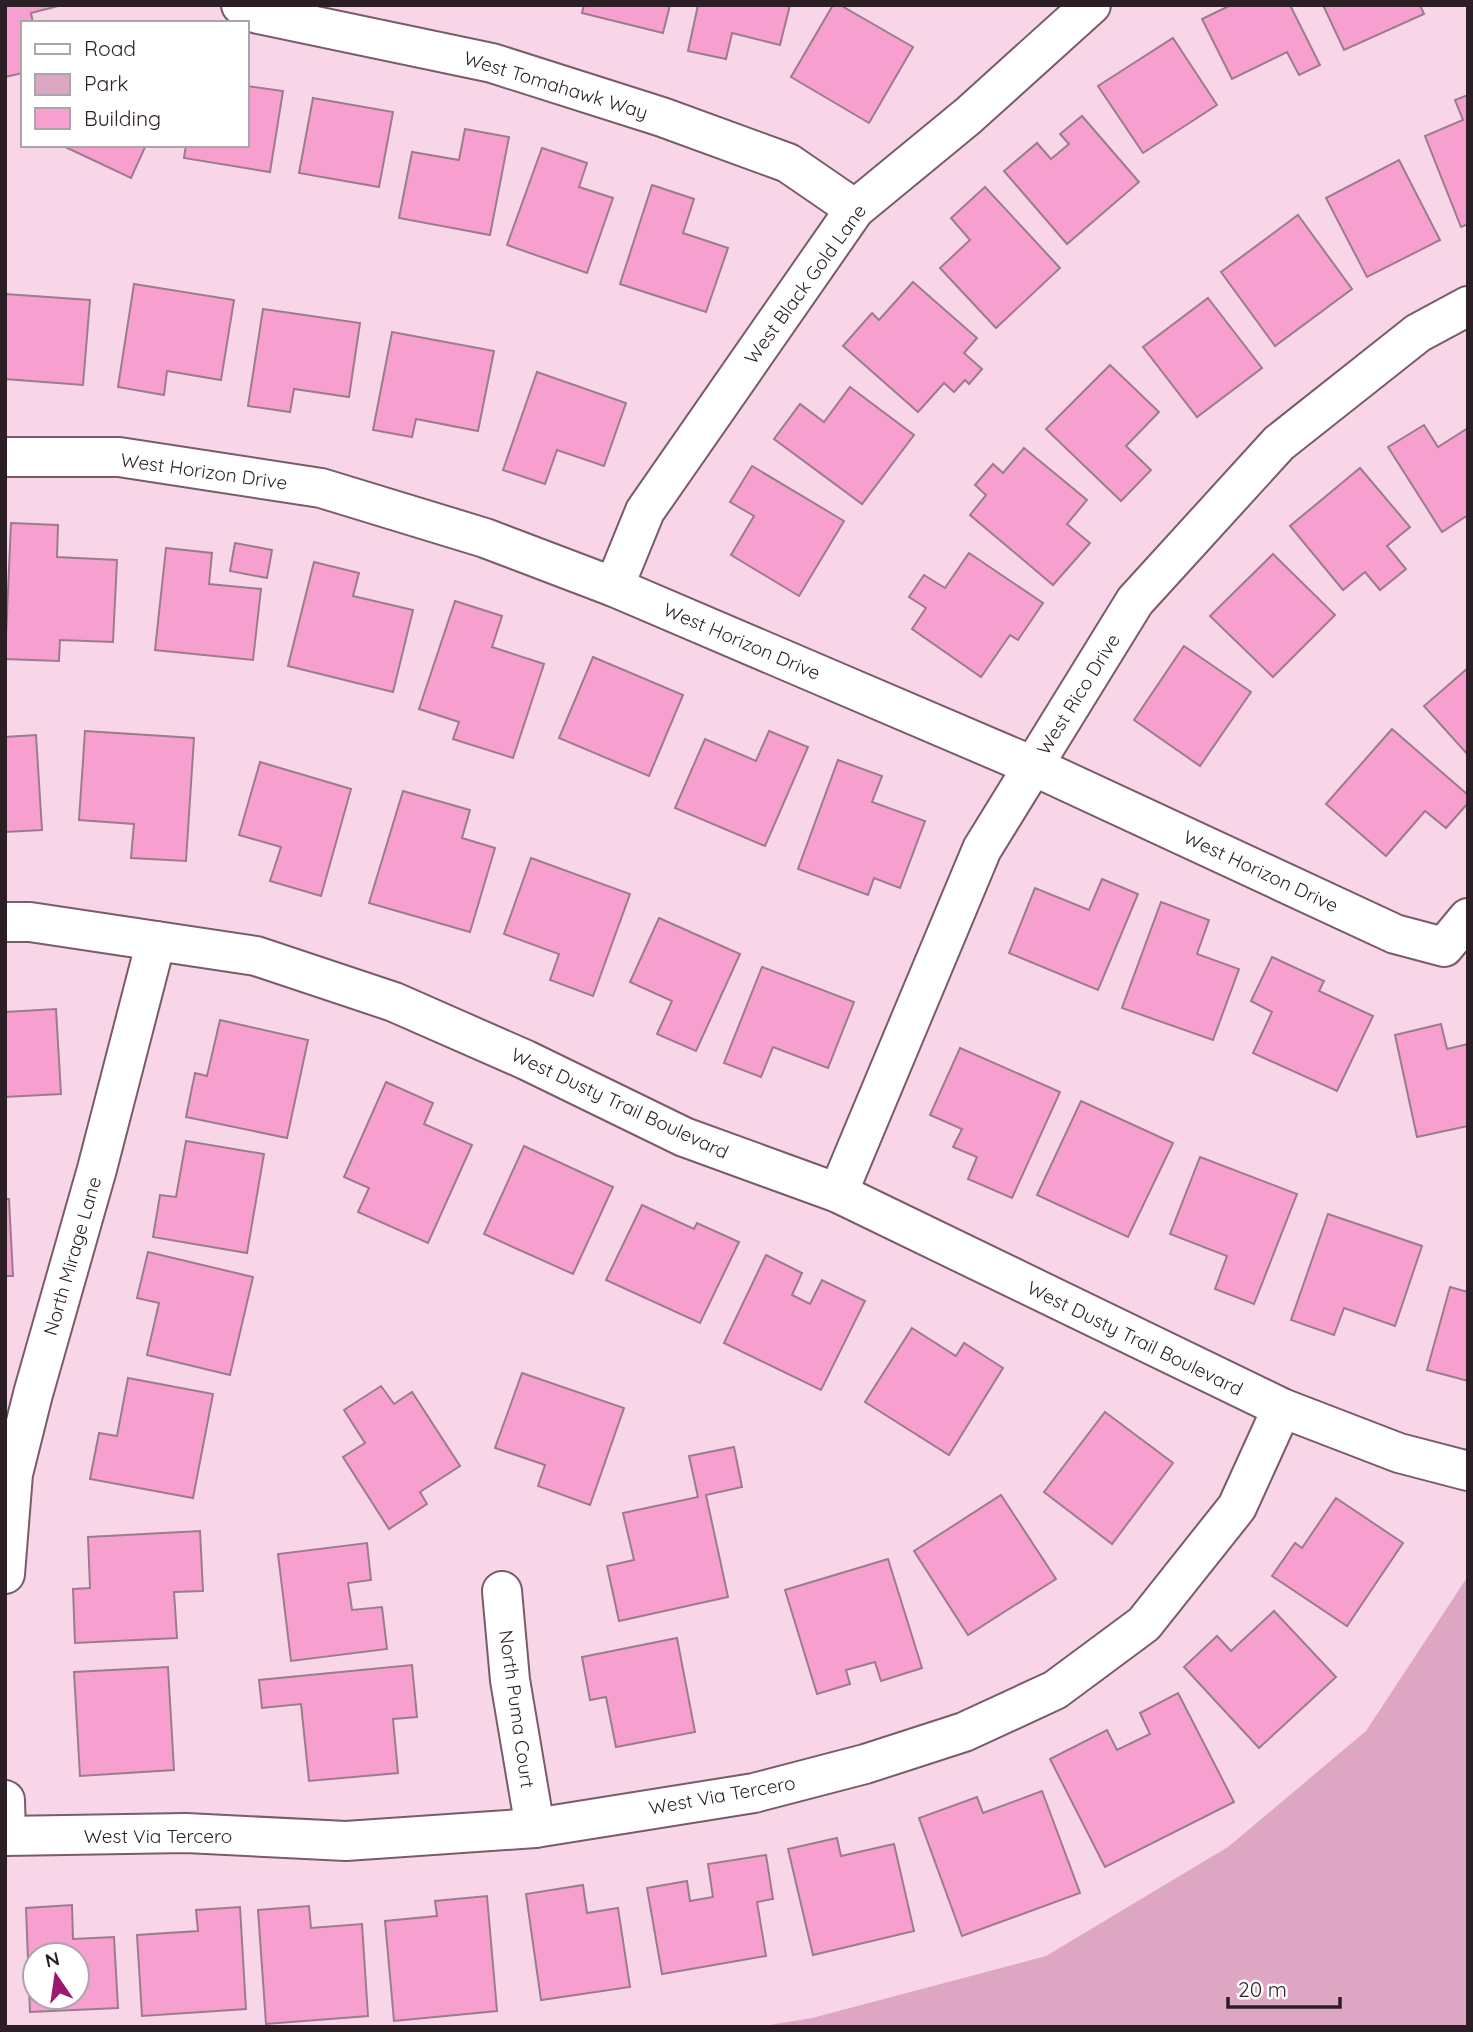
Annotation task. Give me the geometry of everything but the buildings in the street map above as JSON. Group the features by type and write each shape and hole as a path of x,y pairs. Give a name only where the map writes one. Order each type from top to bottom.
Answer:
{"street":[{"name":"West Tomahawk Way","path":"241,5 258,14 492,63 662,117 788,163 855,209"},
{"name":"West Black Gold Lane","path":"614,587 645,511 855,209 968,116 1091,5"},
{"name":"West Rico Drive","path":"838,1194 982,849 1135,601 1279,443 1418,333 1468,306"},
{"name":"West Horizon Drive","path":"5,457 119,457 321,488 485,538 614,587 1033,766 1395,934 1456,933"},
{"name":"West Dusty Trail Boulevard","path":"5,922 30,922 256,956 394,1002 526,1060 684,1137 838,1194 1282,1408 1399,1453 1468,1471"},
{"name":"North Mirage Lane","path":"5,1574 19,1393 97,1169 156,941"},
{"name":"West Via Tercero","path":"6,1836 186,1833 346,1841 535,1828 754,1793 864,1764 964,1732 1055,1690 1144,1623 1237,1507 1282,1408"},
{"name":"North Puma Court","path":"502,1591 510,1680 535,1828"},
{"path":"5,1800 6,1836"}],"green space":[{"path":"1468,1576 1468,2027 757,2027 812,2018 1046,1956 1228,1847 1366,1731"}]}
